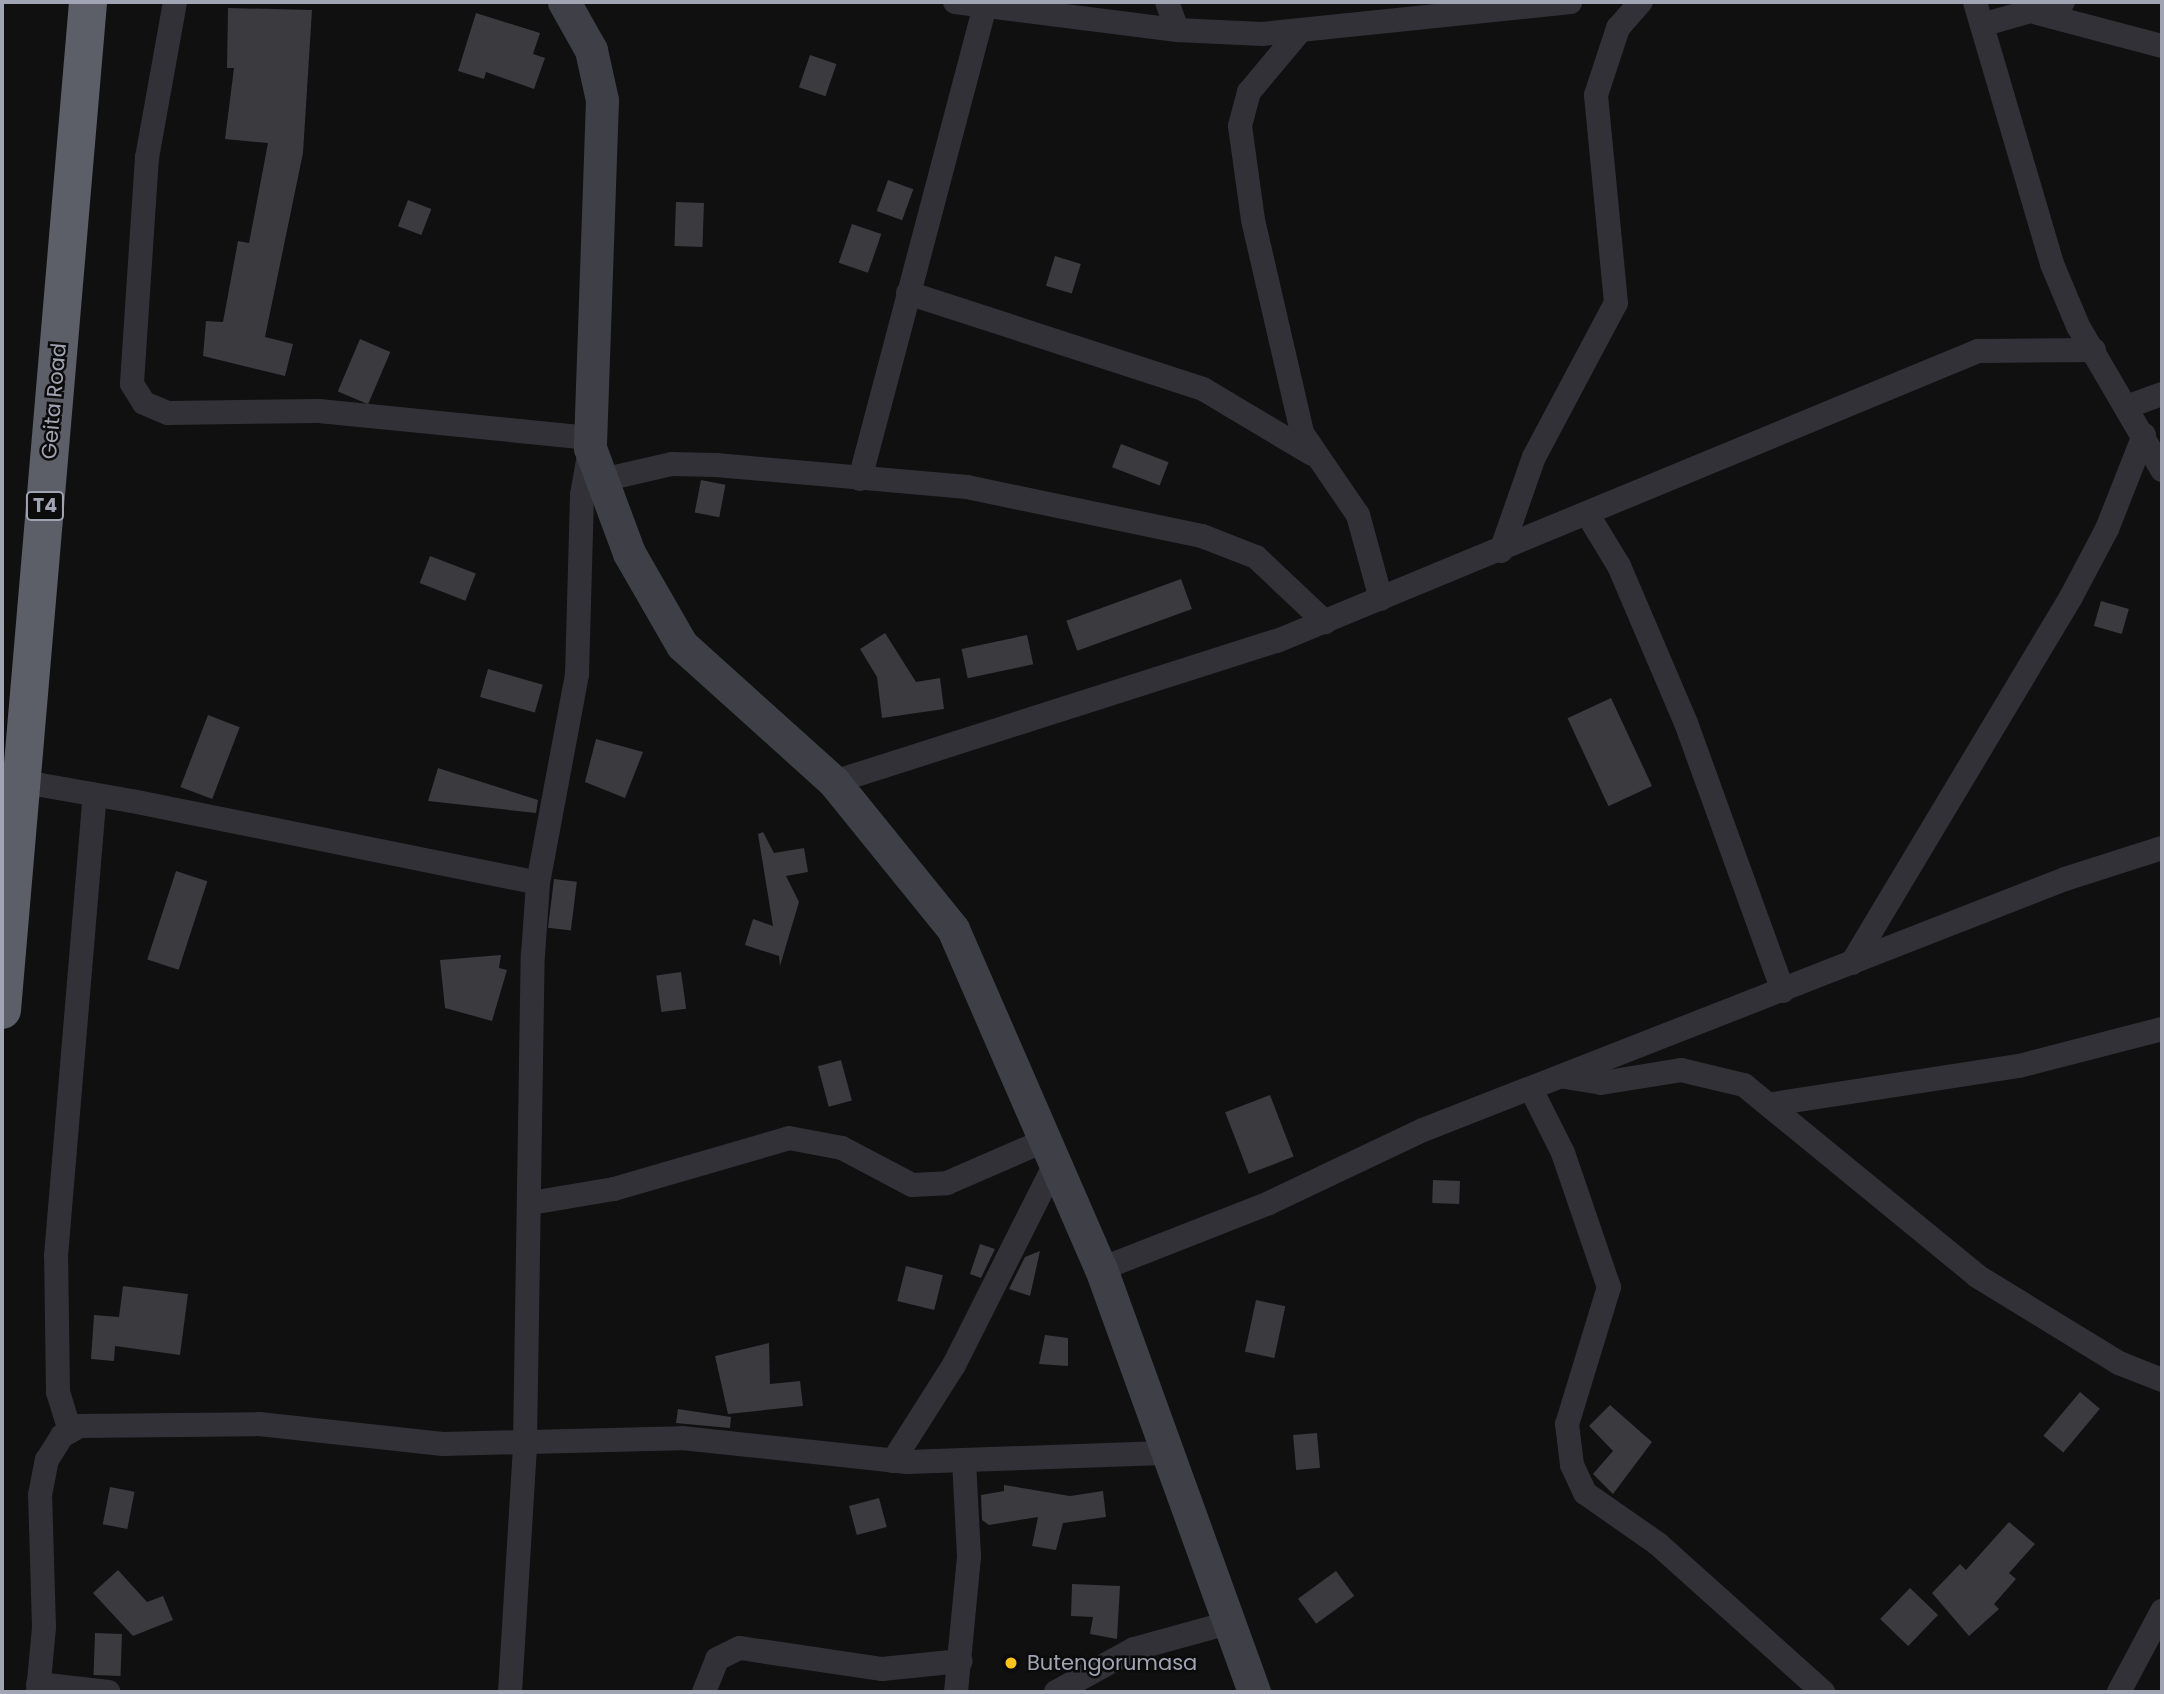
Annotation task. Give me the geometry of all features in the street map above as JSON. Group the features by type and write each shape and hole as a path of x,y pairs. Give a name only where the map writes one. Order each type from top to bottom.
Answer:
{"highway":[{"name":"Geita Road","path":"2,1010 88,2"}],"street":[{"path":"175,2 147,157 132,384 144,403 168,413 320,411 590,443"},
{"path":"510,1692 525,1444 538,883 572,723 590,443 602,100 592,50 564,2"},
{"path":"955,2 1177,30 1300,31 1427,11 1570,2"},
{"path":"1167,2 1177,30"},
{"path":"1501,551 1534,457 1616,303 1596,95 1618,28 1642,2"},
{"path":"1975,2 1986,24 2052,264 2094,350 2129,407 2162,470"},
{"path":"1986,24 2038,13 2063,2"},
{"path":"860,479 985,7"},
{"path":"2038,13 2162,46"},
{"path":"1300,31 1249,92 1240,126 1288,393 1302,433 1358,515 1381,599"},
{"path":"908,293 1203,389 1319,458"},
{"path":"834,782 1325,622 1978,351 2094,350"},
{"path":"2129,407 2162,394"},
{"path":"1852,963 2071,597 2107,529 2144,435"},
{"path":"590,443 629,553 682,645 834,782 953,929 1101,1269 1170,1453 1225,1624 1254,1692"},
{"path":"602,480 672,464 967,487 1202,536 1256,557 1325,622"},
{"path":"1588,515 1623,576 1686,723 1759,910 1783,991"},
{"path":"20,789 41,785 538,883"},
{"path":"70,1431 58,1392 56,1256 95,795"},
{"path":"1101,1269 1531,1089 2065,878 2162,848"},
{"path":"1773,1104 2019,1066 2162,1029"},
{"path":"1564,1077 1601,1083 1707,1072 1773,1104 1977,1276 2119,1363 2162,1380"},
{"path":"1531,1089 1563,1153 1609,1287 1567,1424 1572,1465 1585,1493 1658,1544 1823,1692"},
{"path":"531,1203 614,1189 789,1138 842,1148 912,1185 947,1183 1051,1151"},
{"path":"893,1461 954,1365 1051,1151"},
{"path":"109,1692 38,1688 40,1495 47,1460 70,1431 104,1422 259,1424 443,1444 682,1438 893,1461 1170,1453"},
{"path":"956,1692 969,1556 964,1461"},
{"path":"2119,1692 2162,1611"},
{"path":"1055,1692 1134,1649 1225,1624"},
{"path":"704,1692 717,1659 740,1648 882,1669 961,1661"}],"building":[{"path":"228,8 312,10 303,153 265,337 293,344 285,376 203,356 206,321 223,322 238,241 249,243 268,143 225,139 234,68 227,68"},
{"path":"476,13 540,33 533,54 545,58 534,89 486,72 484,79 458,71"},
{"path":"810,55 836,64 825,96 799,87"},
{"path":"888,180 913,189 902,220 877,211"},
{"path":"408,200 431,209 421,235 398,226"},
{"path":"676,202 704,203 702,247 674,246"},
{"path":"852,224 881,234 868,273 839,263"},
{"path":"1055,256 1081,264 1072,294 1046,286"},
{"path":"360,339 390,352 368,404 338,391"},
{"path":"1121,444 1169,462 1160,486 1112,467"},
{"path":"701,480 726,485 719,517 695,512"},
{"path":"430,556 476,574 465,601 420,583"},
{"path":"1181,579 1192,609 1077,651 1066,621"},
{"path":"2101,601 2129,609 2122,634 2094,626"},
{"path":"885,633 916,682 940,678 944,709 882,718 877,677 860,649"},
{"path":"1027,635 1033,664 968,678 961,649"},
{"path":"488,669 543,685 535,713 480,697"},
{"path":"1611,698 1652,786 1608,806 1567,718"},
{"path":"208,715 240,727 212,799 180,787"},
{"path":"596,739 643,752 625,798 585,782"},
{"path":"438,768 538,800 536,813 428,801"},
{"path":"763,832 774,853 804,848 808,872 786,876 799,902 780,966 779,956 745,945 753,919 773,926 758,834"},
{"path":"176,871 207,881 179,970 147,959"},
{"path":"554,879 577,882 571,930 548,928"},
{"path":"501,955 499,968 507,970 492,1021 445,1008 440,960"},
{"path":"681,972 686,1009 661,1012 656,975"},
{"path":"841,1060 852,1101 829,1107 818,1066"},
{"path":"1270,1095 1294,1157 1249,1174 1225,1112"},
{"path":"1433,1180 1460,1181 1459,1204 1432,1203"},
{"path":"980,1244 995,1249 981,1278 970,1274"},
{"path":"1040,1251 1030,1296 1009,1289 1025,1257"},
{"path":"906,1266 943,1275 934,1310 897,1301"},
{"path":"123,1286 188,1294 180,1355 115,1346 114,1361 91,1359 94,1315 119,1317"},
{"path":"1256,1300 1285,1306 1274,1358 1245,1352"},
{"path":"1045,1335 1068,1338 1068,1366 1039,1364"},
{"path":"769,1343 770,1384 800,1381 803,1406 728,1414 715,1356"},
{"path":"2080,1392 2100,1409 2063,1452 2043,1436"},
{"path":"1610,1405 1652,1442 1613,1494 1593,1474 1613,1451 1589,1426"},
{"path":"678,1409 731,1417 730,1428 676,1423"},
{"path":"1317,1433 1320,1468 1296,1470 1293,1435"},
{"path":"1004,1485 1070,1496 1103,1491 1106,1517 1063,1523 1056,1550 1032,1546 1038,1517 989,1525 982,1520 981,1495 1004,1491"},
{"path":"110,1487 135,1492 127,1529 103,1524"},
{"path":"879,1498 887,1527 857,1535 849,1506"},
{"path":"2009,1522 2035,1544 2009,1573 2016,1579 1994,1604 1999,1609 1969,1636 1932,1593 1960,1564 1966,1570"},
{"path":"118,1570 147,1602 163,1596 173,1620 133,1636 93,1593"},
{"path":"1336,1571 1354,1596 1316,1624 1298,1599"},
{"path":"1072,1584 1120,1586 1117,1639 1090,1634 1093,1617 1071,1616"},
{"path":"1910,1588 1938,1615 1908,1646 1880,1619"},
{"path":"95,1633 122,1634 121,1676 94,1675"}],"place":[{"name":"Butengorumasa","path":"1011,1663"}]}
